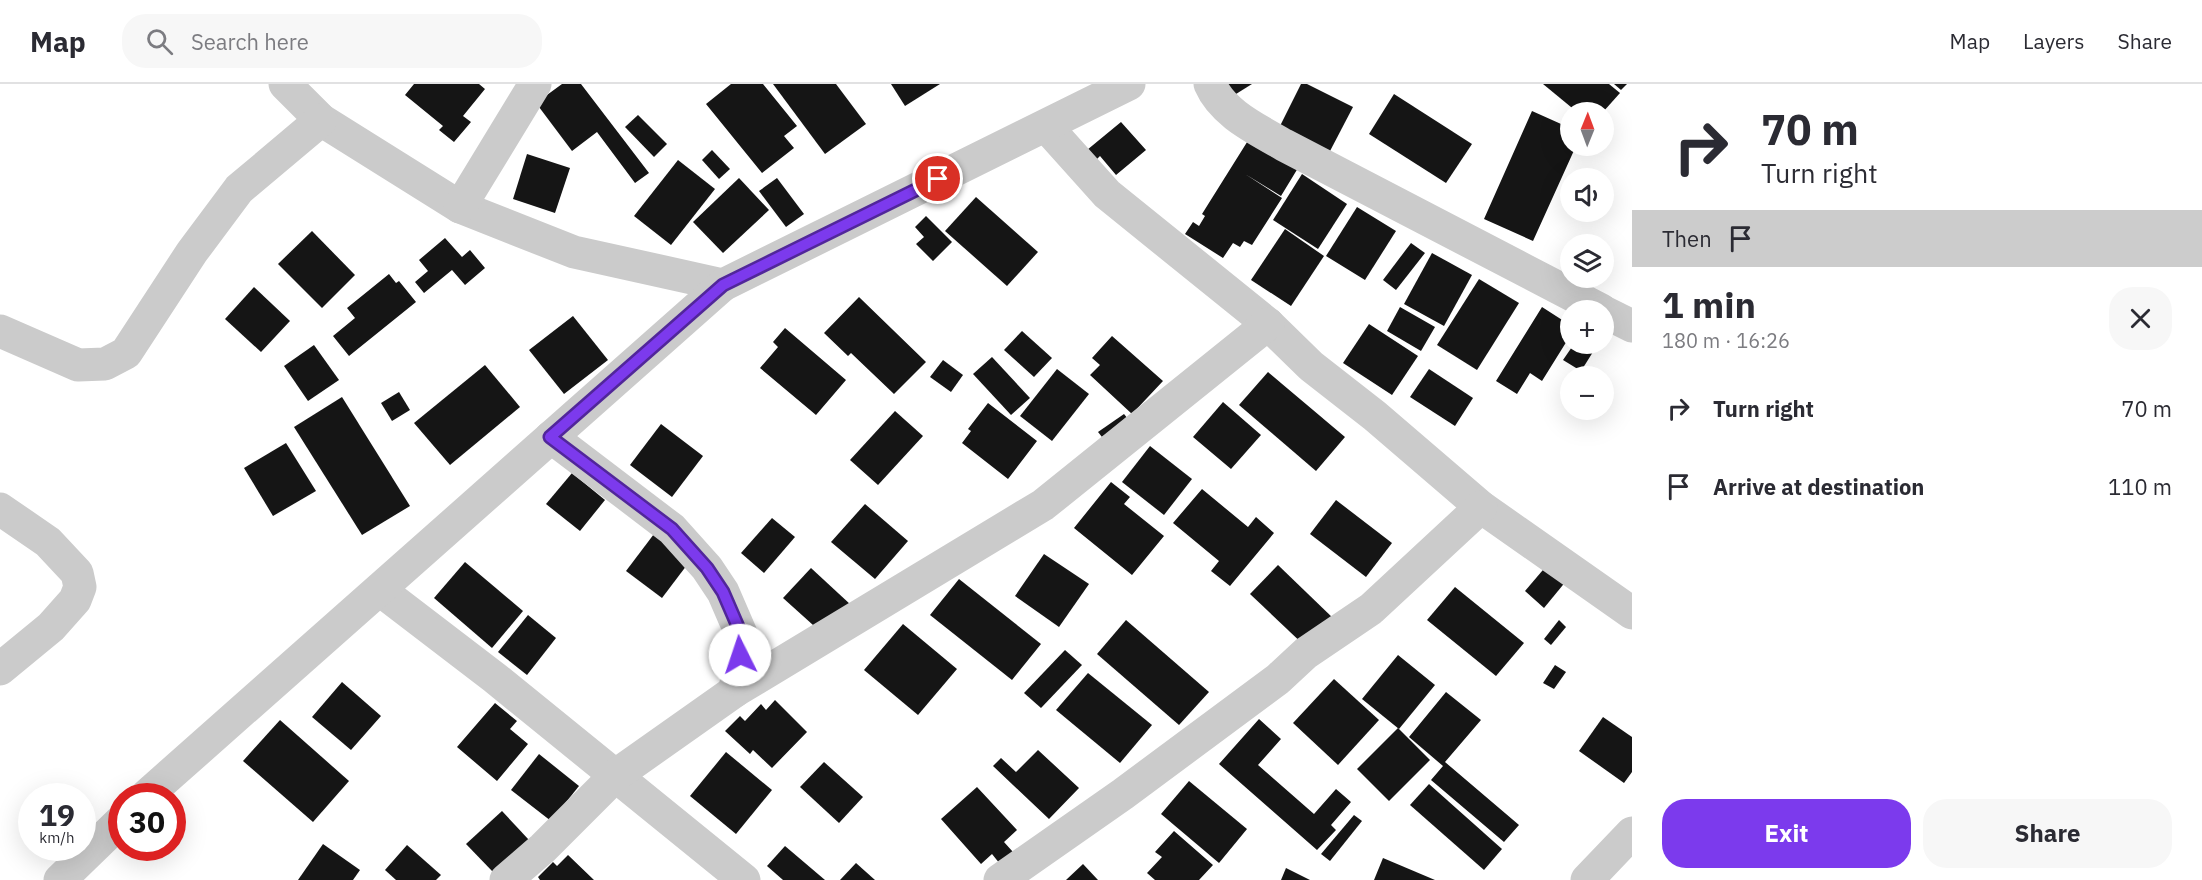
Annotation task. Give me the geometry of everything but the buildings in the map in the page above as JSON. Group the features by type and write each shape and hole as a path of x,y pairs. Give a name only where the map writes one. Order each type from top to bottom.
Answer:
{"street":[{"path":"285,84 321,120 460,207 574,252 723,285"},
{"path":"460,207 535,84"},
{"path":"161,783 723,285 1129,84"},
{"path":"1210,84 1214,93 1233,114 1284,145 1581,300"},
{"path":"0,331 78,365 105,364 126,353 192,252 239,189 321,120"},
{"path":"1046,126 1107,194 1268,324 1311,366 1375,416 1481,507 1632,613"},
{"path":"1614,317 1632,326"},
{"path":"506,880 543,848 616,775 735,691 1043,505 1268,324"},
{"path":"550,437 672,529 707,568 723,592 742,636 735,691"},
{"path":"1000,880 1123,794 1278,679 1306,653 1371,609 1481,507"},
{"path":"0,509 48,542 77,573 80,587 75,600 51,627 0,669"},
{"path":"380,590 616,775 744,880"},
{"path":"1587,880 1632,833"},
{"path":"60,880 108,834"}],"route":[{"path":"740,655 742,636 723,592 707,568 672,529 550,437 723,285 938,179"}]}
